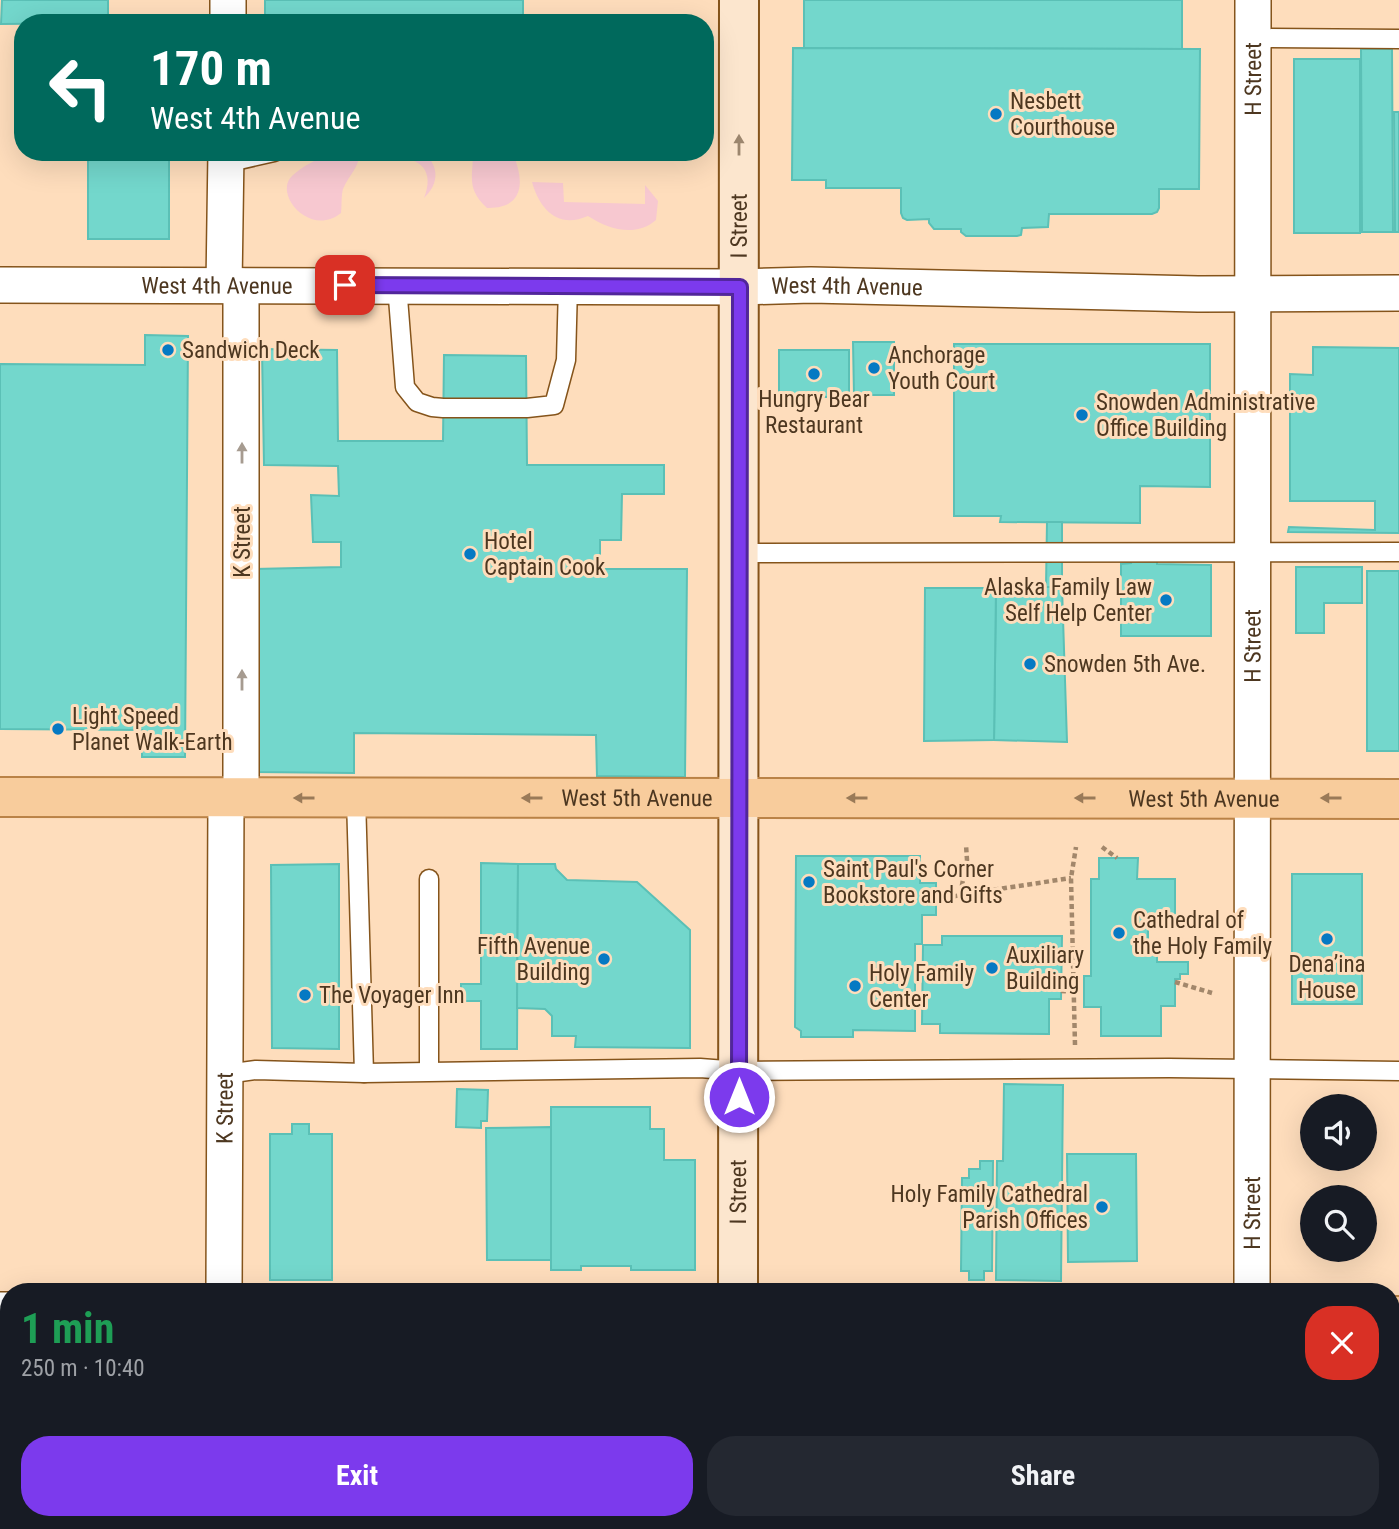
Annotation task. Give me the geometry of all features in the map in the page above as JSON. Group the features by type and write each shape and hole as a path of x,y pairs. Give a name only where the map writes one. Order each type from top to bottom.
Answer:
{"main road":[{"name":"West 5th Avenue","path":"0,797 1399,799"}],"street":[{"name":"I Street","path":"738,1283 739,0"},
{"name":"H Street","path":"1252,1283 1253,0"},
{"name":"K Street","path":"224,1283 226,1074 234,798 233,286 226,161"},
{"name":"West 4th Avenue","path":"0,285 825,285 1253,294 1399,293"}],"lane":[{"path":"1253,38 1399,39"},
{"path":"397,285 405,387 417,402 443,408 527,408 554,405 566,360 568,286"},
{"path":"738,553 1399,552"},
{"path":"356,798 364,1073"},
{"path":"429,879 429,1071"},
{"path":"226,1074 256,1070 364,1073 700,1068 739,1071 1251,1068 1399,1071"}],"path":[{"path":"960,895 967,860 966,845"},
{"path":"1075,1046 1072,878 1076,847"},
{"path":"1102,847 1117,858"},
{"path":"936,901 1072,878"},
{"path":"1175,982 1212,993"},
{"path":"1061,991 1075,992"}],"shaded area":[{"path":"315,161 358,161 343,189 341,213 329,219 318,220 298,211 291,202 287,184 296,172"},
{"path":"414,161 431,161 435,169 433,187 424,198 427,178 420,165"},
{"path":"473,161 516,161 519,191 509,204 487,208 480,201 472,182"},
{"path":"532,182 563,183 564,202 645,204 645,185 658,201 656,220 639,229 622,230 604,225 588,216 568,220 559,218 545,208"}],"building":[{"path":"2,0 108,0 108,14 14,14 14,24 1,24"},
{"path":"265,0 523,0 523,14 265,14"},
{"path":"804,0 1182,0 1182,49 804,48"},
{"name":"Nesbett Courthouse","path":"793,48 1200,49 1199,189 1159,189 1159,208 1152,214 1049,214 1048,227 1022,228 1021,235 1017,236 966,236 961,229 934,229 929,219 907,220 901,213 901,188 826,188 826,180 792,180"},
{"path":"1361,49 1392,49 1393,232 1362,232"},
{"path":"1294,59 1360,59 1360,233 1294,233"},
{"path":"1394,112 1399,112 1399,232 1395,232"},
{"path":"88,161 169,161 169,239 88,239"},
{"path":"145,335 188,336 185,757 142,757 142,730 0,729 0,364 145,365"},
{"name":"Anchorage Youth Court","path":"853,342 894,342 894,395 854,395"},
{"name":"Snowden Administrative Office Building","path":"954,344 1210,344 1210,487 1140,486 1140,523 1000,522 1001,516 954,516"},
{"path":"1313,347 1399,348 1399,533 1288,532 1289,527 1375,530 1375,501 1290,501 1290,374 1313,375"},
{"name":"Hotel Captain Cook","path":"262,349 337,350 338,441 443,441 444,355 526,356 527,465 664,465 664,494 622,494 621,540 600,540 600,569 687,569 685,777 597,776 596,735 354,733 354,773 256,772 255,569 341,567 341,542 313,542 311,495 339,496 338,466 264,465"},
{"name":"Hungry Bear Restaurant","path":"779,350 849,350 849,397 779,397"},
{"path":"1047,522 1062,522 1062,587 1046,587"},
{"name":"Alaska Family Law Self Help Center","path":"1130,556 1157,556 1157,564 1211,565 1211,636 1121,636 1121,564 1131,563"},
{"path":"1296,567 1362,567 1362,603 1324,603 1324,633 1296,633"},
{"path":"1367,571 1399,571 1399,751 1367,751"},
{"name":"Snowden 5th Ave.","path":"1062,587 1067,742 994,740 996,588"},
{"path":"925,588 996,588 994,740 924,741"},
{"name":"Holy Family Center","path":"796,856 920,856 920,883 936,883 936,915 922,915 922,944 915,944 915,1031 853,1030 853,1037 801,1037 801,1031 795,1027"},
{"name":"Cathedral of the Holy Family","path":"1099,858 1138,858 1137,879 1175,879 1175,914 1148,914 1148,951 1157,951 1157,962 1188,962 1188,974 1180,974 1180,979 1175,979 1175,1006 1161,1006 1161,1036 1101,1036 1101,1007 1084,1007 1084,976 1091,976 1091,879 1099,879"},
{"path":"481,863 518,864 517,1049 481,1049 481,1001 461,1001 461,984 481,984"},
{"name":"The Voyager Inn","path":"339,864 339,1049 272,1048 271,865"},
{"name":"Fifth Avenue Building","path":"518,864 555,864 556,869 567,880 637,882 690,930 690,1048 575,1047 576,1036 552,1036 552,1016 545,1009 517,1008"},
{"name":"Dena’ina House","path":"1292,874 1362,874 1362,1004 1292,1004"},
{"name":"Auxiliary Building","path":"942,936 1062,936 1061,999 1049,999 1049,1034 940,1033 940,1024 922,1024 923,945 942,945"},
{"path":"1004,1084 1063,1085 1061,1281 996,1280 997,1161 1003,1161"},
{"path":"457,1089 488,1090 487,1121 481,1121 481,1128 456,1127"},
{"path":"551,1107 650,1107 650,1129 664,1129 664,1160 695,1160 695,1270 631,1270 631,1266 581,1266 581,1270 551,1270"},
{"path":"292,1124 309,1124 309,1134 332,1134 332,1280 270,1280 270,1134 292,1134"},
{"path":"551,1127 551,1260 487,1260 486,1128"},
{"name":"Holy Family Cathedral Parish Offices","path":"1067,1154 1136,1154 1137,1261 1068,1262"},
{"path":"980,1161 993,1161 992,1271 984,1271 984,1280 969,1280 969,1271 961,1271 962,1178 969,1178 969,1169 980,1169"}],"place":[{"name":"Nesbett Courthouse","path":"996,114"},
{"name":"Sandwich Deck","path":"168,350"},
{"name":"Anchorage Youth Court","path":"874,368"},
{"name":"Hungry Bear Restaurant","path":"814,374"},
{"name":"Snowden Administrative Office Building","path":"1082,415"},
{"name":"Hotel Captain Cook","path":"470,554"},
{"name":"Alaska Family Law Self Help Center","path":"1166,600"},
{"name":"Snowden 5th Ave.","path":"1030,664"},
{"name":"Light Speed Planet Walk-Earth","path":"58,729"},
{"name":"Saint Paul's Corner Bookstore and Gifts","path":"809,882"},
{"name":"Cathedral of the Holy Family","path":"1119,933"},
{"name":"Dena’ina House","path":"1327,939"},
{"name":"Fifth Avenue Building","path":"604,959"},
{"name":"Auxiliary Building","path":"992,968"},
{"name":"Holy Family Center","path":"855,986"},
{"name":"The Voyager Inn","path":"305,995"},
{"name":"Holy Family Cathedral Parish Offices","path":"1102,1207"}],"route":[{"path":"345,285 740,287 739,1097"}]}
